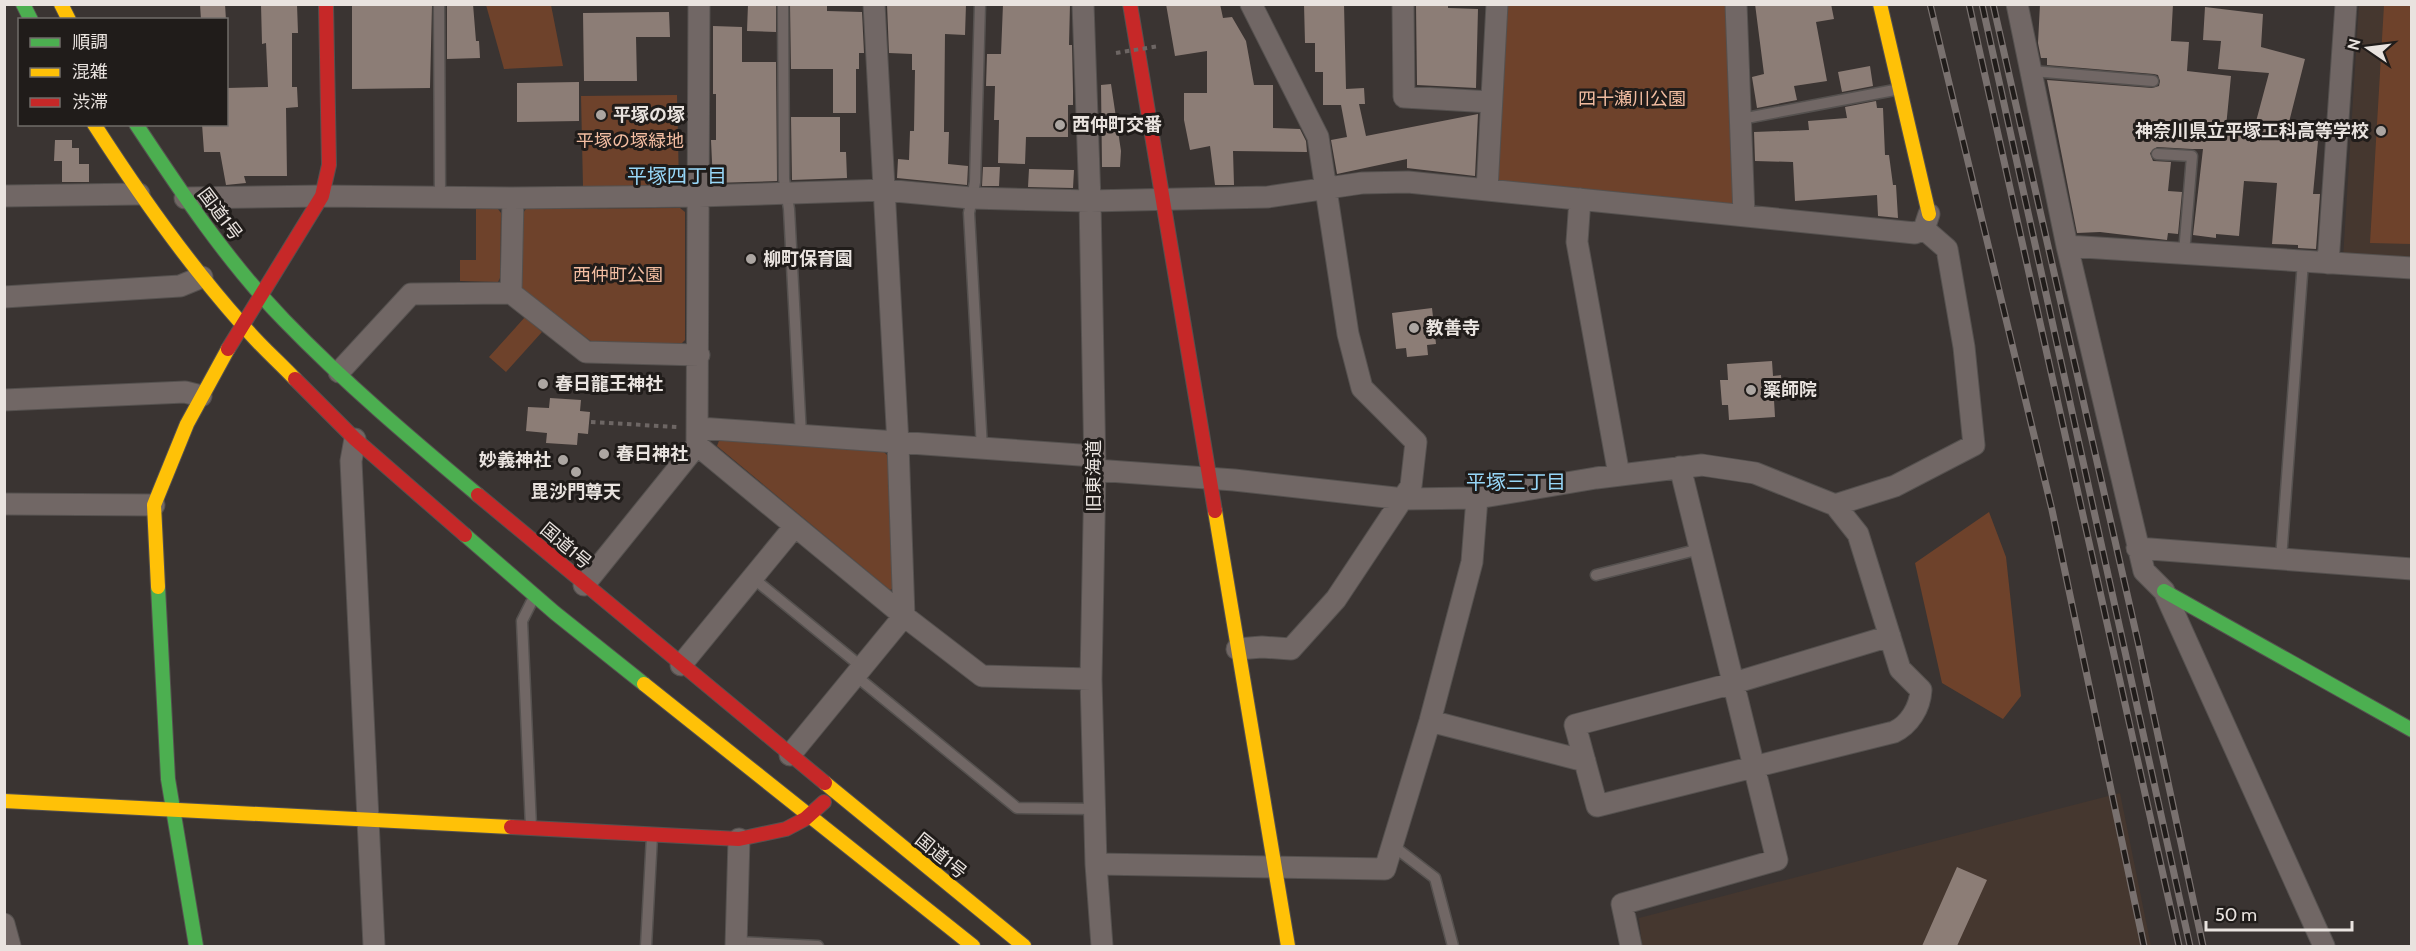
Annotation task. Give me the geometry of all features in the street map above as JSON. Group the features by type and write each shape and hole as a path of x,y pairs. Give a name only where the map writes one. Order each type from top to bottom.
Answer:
{"main road":[{"path":"23,4 30,18"},
{"path":"61,4 68,18"},
{"path":"196,946 168,779 154,505 165,471 201,396 322,196 328,165 326,4"},
{"path":"1130,4 1273,868 1288,946"},
{"path":"1880,4 1927,222"},
{"path":"95,126 139,194 202,278 242,325 355,439 535,595 973,946"},
{"name":"国道1号","path":"137,126 185,198 240,270 284,320 382,415 834,792 1024,946"},
{"path":"2164,591 2412,730"},
{"path":"4,801 739,839 783,832 810,817 834,792"}],"street":[{"path":"584,585 698,436 699,4"},
{"path":"790,755 904,616 898,444 874,4"},
{"name":"旧東海道","path":"1083,4 1090,201 1094,463 1091,679 1096,864 1102,946"},
{"path":"1237,649 1291,649 1336,599 1411,486 1416,442 1362,388 1348,334 1318,137 1251,4"},
{"path":"1403,4 1404,97 1491,102"},
{"path":"1487,190 1497,4"},
{"path":"1736,4 1744,215"},
{"path":"2017,4 2067,246 2144,571 2164,591 2324,946"},
{"path":"2328,263 2346,4"},
{"path":"185,198 699,196 884,190 972,198 1090,201 1268,197 1362,183 1408,182 1915,233 1927,222 1947,249 1964,347 1974,445 1895,486 1835,505"},
{"path":"4,196 139,194"},
{"path":"511,293 513,198"},
{"path":"1580,199 1577,242 1620,476"},
{"path":"2067,246 2412,268"},
{"path":"4,297 180,286 202,278"},
{"path":"339,372 411,294 511,293 586,352 699,355"},
{"path":"4,400 185,392 201,396"},
{"path":"698,436 801,436 982,448 1208,478 1404,499 1477,498 1702,465 1755,473 1835,505 1858,534 1890,636 1900,669 1921,690 1921,699 1907,726 1894,732 1755,768 1597,806 1575,725 1734,683 1890,636"},
{"path":"698,436 795,526 904,616 982,676 1091,679"},
{"path":"355,439 351,461 374,946"},
{"path":"1631,946 1622,904 1777,860 1680,467"},
{"path":"1096,864 1385,869 1430,721 1472,562 1477,498"},
{"path":"4,504 154,505"},
{"path":"681,665 795,526"},
{"path":"2137,548 2412,569"},
{"path":"1430,721 1585,761"},
{"path":"736,944 739,839"},
{"path":"4,924 10,946"}],"lane":[{"path":"439,4 440,197"},
{"path":"783,4 784,179 790,221 801,436"},
{"path":"980,4 975,182 969,213 982,448"},
{"path":"2031,71 2153,81"},
{"path":"1741,119 1900,89"},
{"path":"2157,154 2192,156 2184,254"},
{"path":"2281,559 2303,261"},
{"path":"1596,575 1700,549"},
{"path":"753,578 1017,808 1094,809"},
{"path":"531,827 522,621 535,595"},
{"path":"646,946 652,834"},
{"path":"1392,844 1435,878 1453,946"},
{"path":"736,944 818,946"}],"path":[{"path":"1116,53 1159,46"},
{"path":"591,422 698,436"}],"shaded area":[{"name":"神奈川県立平塚工科高等学校","path":"2359,5 2411,5 2411,263 2343,258"},
{"path":"2120,793 2151,946 1642,946 1639,918"}],"green space":[{"path":"486,5 551,5 563,66 504,69"},
{"name":"四十瀬川公園","path":"1504,5 1726,5 1735,202 1730,206 1500,182 1494,178"},
{"path":"2384,5 2411,5 2411,244 2370,243"},
{"name":"平塚の塚緑地","path":"677,95 679,185 583,187 581,96"},
{"name":"西仲町公園","path":"680,208 685,212 685,340 681,344 592,342 521,288 523,213 526,209"},
{"path":"476,209 498,209 501,213 500,278 498,282 460,281 460,260 476,260"},
{"path":"525,317 542,332 506,372 489,357"},
{"path":"720,438 880,448 888,456 895,587 890,590 717,446"},
{"path":"1989,512 2006,557 2021,696 2003,719 1942,683 1915,563"}],"building":[{"path":"200,4 225,4 226,18 201,18"},
{"path":"261,4 297,4 298,33 292,33 292,87 297,87 298,107 286,108 287,176 244,176 246,183 226,185 220,152 204,152 202,126 228,126 228,88 268,87 266,43 262,44"},
{"path":"352,4 432,4 430,88 352,89"},
{"path":"447,4 473,4 480,58 447,59"},
{"path":"748,4 776,4 776,32 747,31"},
{"path":"790,4 827,4 827,11 862,12 864,53 859,53 859,69 856,69 856,113 833,113 833,69 791,69"},
{"path":"887,4 966,4 965,35 945,34 944,132 949,132 948,164 968,166 967,185 897,178 898,159 909,160 910,131 914,131 915,70 912,70 912,54 889,53"},
{"path":"1003,4 1070,4 1069,45 1072,45 1073,105 1068,105 1068,137 1026,137 1025,164 998,163 999,120 994,120 995,86 986,86 987,54 1001,54"},
{"path":"1166,4 1220,4 1223,18 1232,17 1246,41 1254,85 1273,85 1273,128 1300,129 1306,141 1307,152 1233,151 1234,185 1215,185 1210,146 1190,150 1184,120 1184,93 1207,93 1207,51 1175,56"},
{"path":"1304,4 1344,4 1346,89 1364,88 1365,104 1359,104 1366,136 1478,114 1475,176 1407,168 1407,159 1337,174 1331,140 1347,137 1341,105 1323,105 1323,72 1315,72 1315,43 1305,43"},
{"path":"1416,4 1448,4 1448,8 1478,9 1476,88 1417,85"},
{"path":"1755,4 1831,4 1834,19 1816,22 1827,81 1794,86 1797,100 1757,108 1752,77 1764,74"},
{"path":"2040,4 2173,4 2171,41 2189,42 2187,71 2231,76 2226,127 2254,129 2269,73 2218,69 2221,41 2203,40 2205,7 2263,14 2261,47 2305,59 2285,138 2318,141 2313,194 2320,194 2316,249 2298,248 2298,245 2272,244 2277,183 2244,181 2239,236 2216,234 2216,238 2193,235 2203,149 2157,147 2150,153 2153,161 2171,162 2168,191 2182,192 2178,234 2168,233 2167,240 2100,232 2077,233 2047,80 2152,88 2159,86 2160,81 2158,75 2154,74 2047,65 2047,58 2041,58 2038,43"},
{"path":"669,12 670,37 636,37 637,81 584,81 583,13"},
{"path":"713,26 742,27 742,62 776,62 777,181 713,183 711,140 716,140 716,94 713,94"},
{"path":"1870,66 1873,86 1842,92 1838,72"},
{"path":"579,82 579,121 517,122 517,83"},
{"path":"1111,84 1121,151 1120,167 1102,167 1101,85"},
{"path":"1876,101 1877,108 1883,108 1885,155 1889,155 1893,185 1896,185 1898,218 1878,216 1877,195 1795,201 1793,162 1755,161 1754,132 1809,130 1808,121 1847,118 1845,107"},
{"path":"791,117 840,117 840,152 846,152 847,178 792,180"},
{"path":"55,140 72,140 72,148 79,148 79,164 89,164 89,182 62,182 62,161 54,161"},
{"path":"983,167 1000,167 999,186 982,186"},
{"path":"1029,169 1074,170 1073,188 1028,187"},
{"name":"教善寺","path":"1432,308 1436,344 1427,345 1428,355 1407,357 1406,348 1396,349 1392,313"},
{"name":"薬師院","path":"1772,361 1773,376 1781,375 1782,400 1774,400 1775,417 1729,420 1728,405 1722,405 1720,380 1728,380 1727,364"},
{"path":"550,398 581,400 580,411 590,412 588,434 578,433 577,445 546,443 547,433 526,431 528,407 549,408"},
{"path":"1957,867 1987,880 1957,946 1922,946"}],"railway":[{"path":"1930,4 2052,510 2144,946"},
{"path":"1969,4 2179,946"},
{"path":"1982,4 2190,946"},
{"path":"1993,4 2138,642 2203,946"}],"traffic: fast":[{"path":"23,4 30,18"},
{"path":"137,126 170,175 243,274 284,320 403,432 478,495"},
{"path":"465,535 555,613 644,684"},
{"path":"158,587 168,779 196,946"},
{"path":"2164,591 2412,730"}],"traffic: slow":[{"path":"61,4 68,18"},
{"path":"1880,4 1929,214"},
{"path":"95,126 201,276 254,338 295,379"},
{"path":"158,587 154,505 187,424 228,349"},
{"path":"1215,511 1288,946"},
{"path":"644,684 973,946"},
{"path":"825,783 1024,946"},
{"path":"4,801 511,827"}],"traffic: jam":[{"path":"228,349 322,196 329,165 326,4"},
{"path":"1130,4 1215,511"},
{"path":"295,379 355,439 465,535"},
{"path":"478,495 825,783"},
{"path":"511,827 739,839 786,829 805,819 824,802"}],"place":[{"name":"平塚の塚","path":"601,115"},
{"name":"西仲町交番","path":"1060,125"},
{"name":"神奈川県立平塚工科高等学校","path":"2381,131"},
{"name":"柳町保育園","path":"751,259"},
{"name":"教善寺","path":"1414,328"},
{"name":"春日龍王神社","path":"543,384"},
{"name":"薬師院","path":"1751,390"},
{"name":"春日神社","path":"604,454"},
{"name":"妙義神社","path":"563,460"},
{"name":"毘沙門尊天","path":"576,472"}],"district":[{"name":"平塚四丁目","path":"677,176"},
{"name":"平塚三丁目","path":"1516,482"}]}
